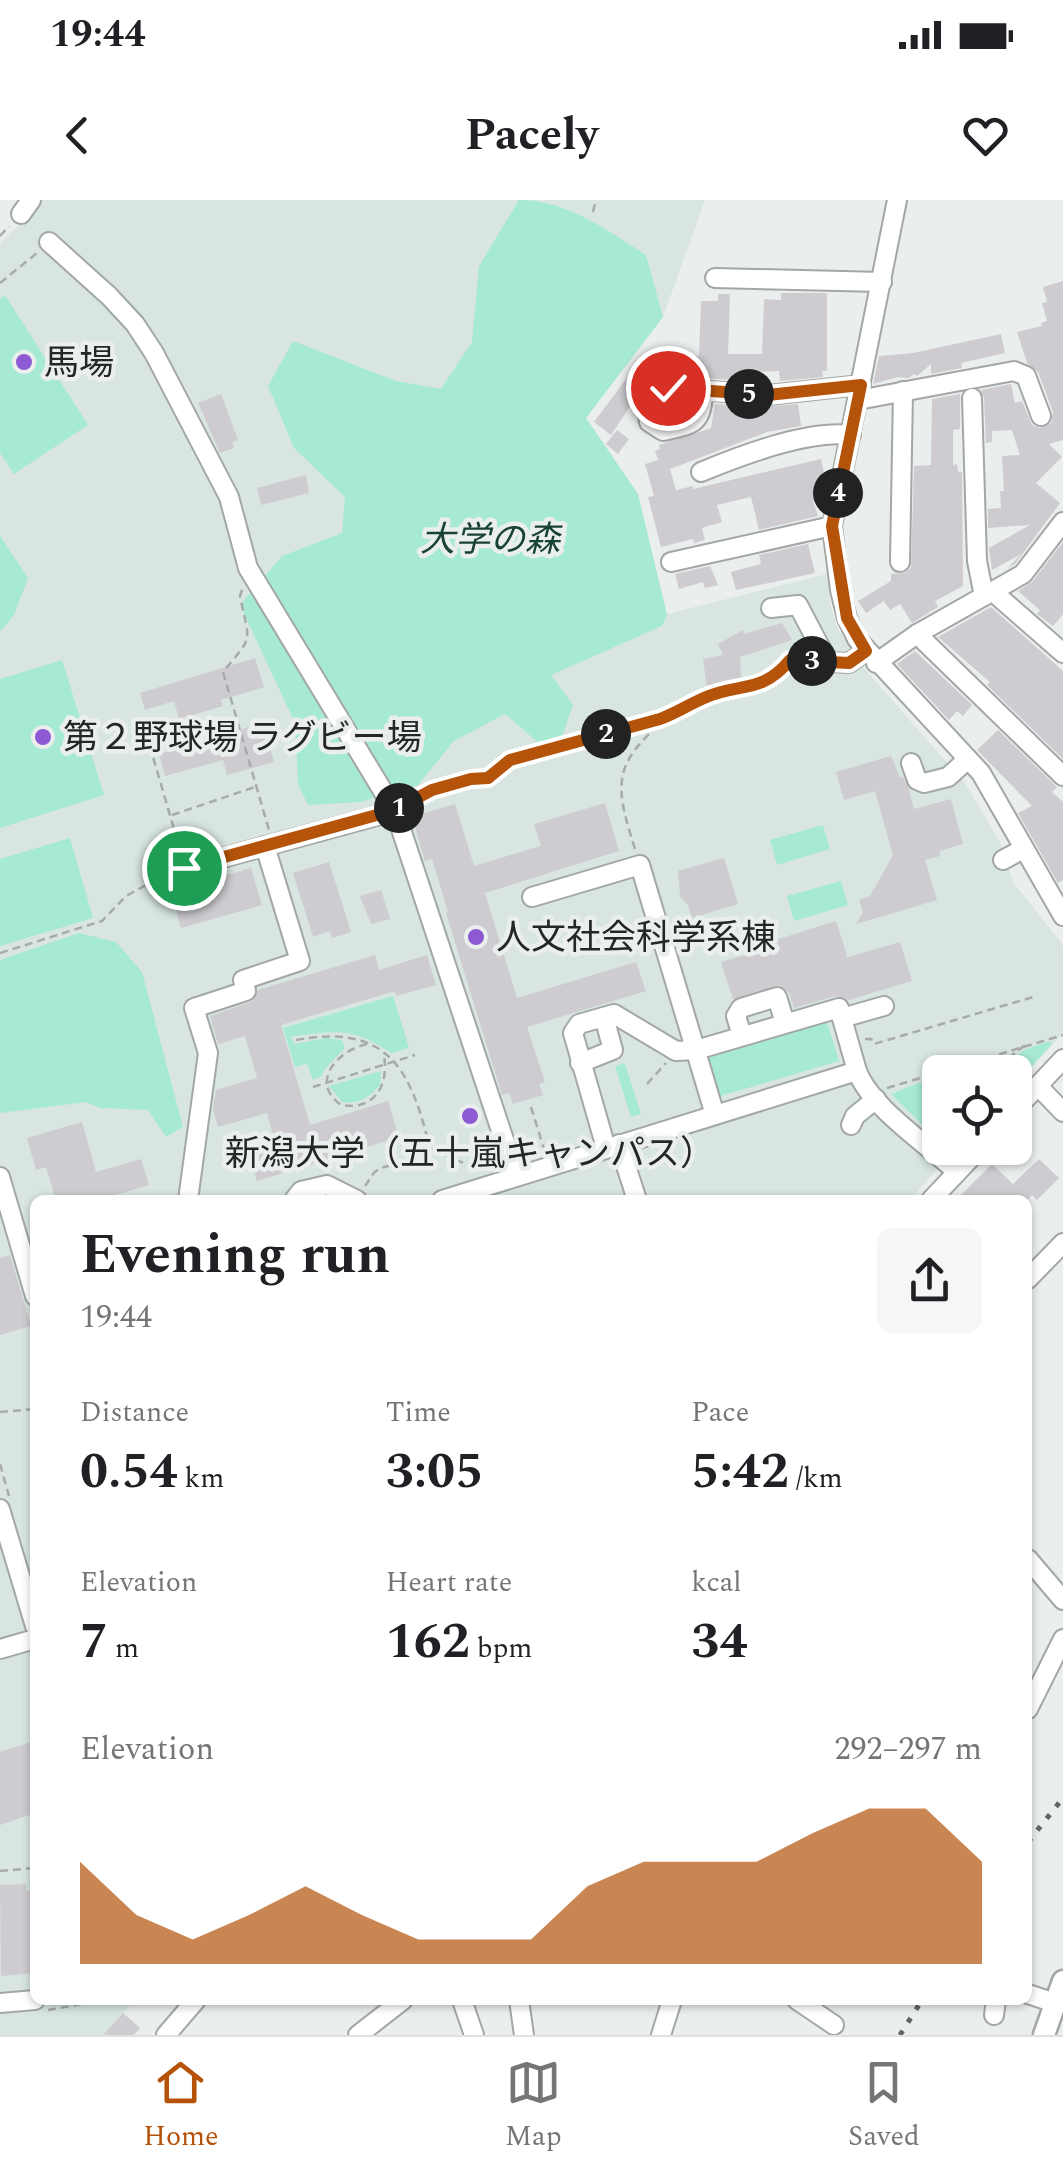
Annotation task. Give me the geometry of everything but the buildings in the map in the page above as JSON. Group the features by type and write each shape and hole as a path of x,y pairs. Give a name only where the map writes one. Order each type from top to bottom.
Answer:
{"main road":[{"path":"1044,2035 1063,1982"}],"street":[{"path":"897,200 832,526 847,618 871,657 981,773 1061,908"},
{"path":"49,242 109,296 135,324 154,353 229,497 248,569 395,810 516,1176"},
{"path":"715,278 882,282"},
{"path":"703,392 768,395 903,391 1020,372 1026,376 1041,416"},
{"path":"900,562 903,391"},
{"path":"972,398 977,561 988,594 1063,653"},
{"path":"701,472 830,433 851,435"},
{"path":"806,661 849,663 871,657 917,634 1023,574 1063,522"},
{"path":"670,562 832,526"},
{"path":"771,608 798,605 828,662"},
{"path":"917,634 1063,776"},
{"path":"911,763 916,778 924,783 948,776 968,759"},
{"path":"179,869 395,810"},
{"path":"189,1195 208,1053 194,1008 246,991 243,980 300,960 265,846"},
{"path":"1003,860 1023,849"},
{"path":"532,898 640,865 686,1050 715,1115"},
{"path":"742,1036 736,1016 741,1008 759,1002 777,997 785,1023"},
{"path":"842,1018 884,1006"},
{"path":"634,1195 580,1063 573,1033 579,1024 614,1014 686,1050 838,1008 862,1082 957,1172"},
{"path":"580,1063 613,1050 604,1016"},
{"path":"1032,1092 1063,1059"},
{"path":"457,1195 857,1071"},
{"path":"1038,1086 1063,1112"},
{"path":"851,1126 874,1096"},
{"path":"936,1195 964,1165"},
{"path":"0,1176 26,1234 30,1262"},
{"path":"297,1195 328,1185 347,1195"},
{"path":"1032,1274 1063,1243"},
{"path":"0,1510 30,1609"},
{"path":"1032,1563 1063,1600"},
{"path":"1032,1701 1063,1639"},
{"path":"0,1648 30,1640"},
{"path":"1032,1995 1055,2003"},
{"path":"0,2002 30,2004"},
{"path":"166,2035 192,2005"},
{"path":"358,2035 396,2005"},
{"path":"464,2005 474,2035"},
{"path":"520,2005 524,2035"},
{"path":"662,2035 671,2005"},
{"path":"804,2005 834,2025"},
{"path":"375,2022 392,2035"}],"path":[{"path":"593,212 596,200"},
{"path":"0,283 49,242"},
{"path":"248,569 240,596 249,639 240,656 223,672 267,824"},
{"path":"395,810 432,790 488,778 510,760 669,716 704,698 765,683 790,660 806,661"},
{"path":"640,865 619,789 634,750 669,716"},
{"path":"0,953 102,921 126,896 179,869 172,815 153,757 155,746 162,740 238,723"},
{"path":"172,815 256,786"},
{"path":"862,1040 872,1038 874,1044 1033,997"},
{"path":"296,1040 326,1034 368,1043 395,1061 419,1102 430,1149 425,1158 408,1168 390,1166 377,1170 360,1195"},
{"path":"988,1055 1062,1035"},
{"path":"368,1043 343,1054 331,1066 326,1082 330,1096 341,1105 361,1105 379,1094 386,1064 384,1054"},
{"path":"1012,1055 1026,1044"},
{"path":"647,1084 686,1050"},
{"path":"313,1086 415,1055"},
{"path":"874,1096 922,1077"},
{"path":"530,1107 545,1154 554,1151"},
{"path":"430,1149 470,1166 483,1162"},
{"path":"0,1412 30,1409"},
{"path":"0,1871 30,1868"}],"shaded area":[{"name":"新潟大学（五十嵐キャンパス）","path":"43,200 705,200 663,317 586,418 638,494 667,614 827,574 830,605 838,629 869,674 965,783 999,841 1013,882 1063,945 1063,1033 1032,1067 1032,1055 922,1055 922,1165 941,1165 914,1195 30,1195 30,2005 130,2005 103,2035 0,2035 0,244"}],"green space":[{"name":"大学の森","path":"519,200 570,211 646,255 663,317 586,418 638,494 667,615 662,626 551,675 573,705 555,757 505,714 454,741 418,785 360,802 308,805 298,784 295,723 240,605 282,556 342,533 345,497 294,448 268,386 293,341 396,381 441,389 472,342 479,266"},
{"name":"馬場","path":"5,295 88,425 14,474 0,453 0,299"},
{"path":"668,393 690,396 695,401 693,416 661,425 657,421 665,410 659,405"},
{"path":"0,536 28,578 14,615 0,632"},
{"name":"第２野球場 ラグビー場","path":"62,660 104,795 0,828 0,679"},
{"path":"823,825 830,849 777,865 770,840"},
{"path":"70,838 93,918 0,946 0,859"},
{"path":"841,881 848,905 794,921 787,896"},
{"path":"79,933 116,942 142,972 183,1127 166,1137 148,1110 100,1108 86,1102 0,1113 0,960"},
{"path":"393,996 409,1048 391,1053 367,1039 346,1033 296,1036 291,1037 294,1044 326,1038 342,1040 345,1048 322,1076 313,1080 307,1064 295,1067 283,1028"},
{"path":"826,1019 839,1061 717,1097 705,1054"},
{"path":"1053,1043 1032,1066 1032,1055 1018,1055"},
{"path":"625,1063 641,1114 631,1117 615,1066"},
{"path":"381,1071 380,1085 359,1101 342,1102 329,1086"},
{"path":"922,1082 922,1124 891,1094"}],"railway":[{"path":"1032,1837 1063,1798"},
{"path":"900,2035 919,2005"}],"place":[{"name":"馬場","path":"24,362"},
{"name":"第２野球場 ラグビー場","path":"43,737"},
{"name":"人文社会科学系棟","path":"476,937"},
{"name":"新潟大学（五十嵐キャンパス）","path":"470,1116"}],"route":[{"path":"184,868 395,810 432,790 488,778 510,760 683,712 704,698 753,688 778,674 790,660 849,663 866,651 847,618 832,526 861,385 768,395 668,388"}]}
